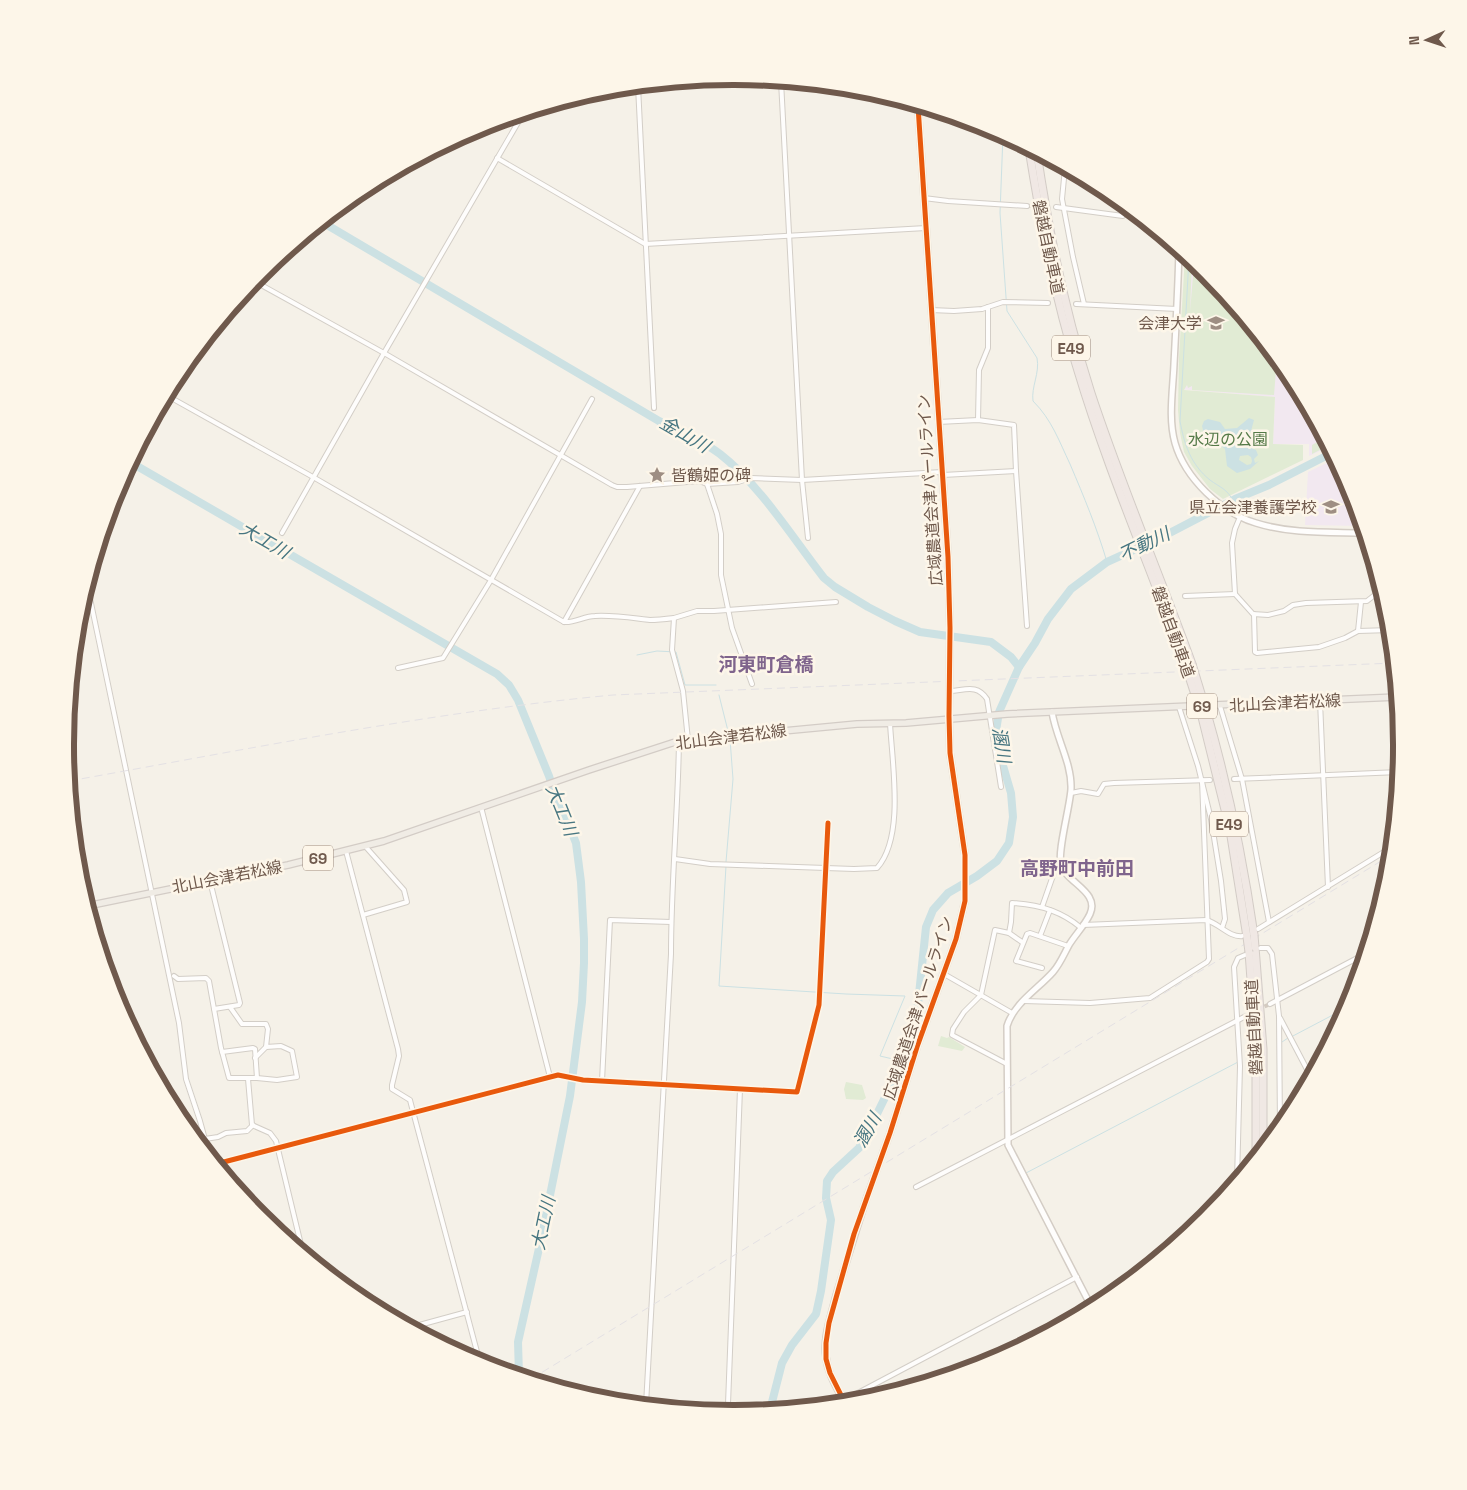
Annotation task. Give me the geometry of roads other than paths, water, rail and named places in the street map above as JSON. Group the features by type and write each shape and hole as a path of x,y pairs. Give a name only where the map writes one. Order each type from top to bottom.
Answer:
{"highway":[{"name":"磐越自動車道","path":"1030,156 1047,251 1069,343 1098,433 1142,538"},
{"name":"磐越自動車道","path":"1037,160 1052,242 1076,341 1104,431 1204,713 1230,830 1250,934 1263,1048 1263,1139"},
{"name":"磐越自動車道","path":"1252,951 1256,1060 1256,1148"}],"main road":[{"name":"北山会津若松線","path":"93,905 210,881 365,846 559,780 688,740 857,724 949,720 1007,714 1392,698"}],"street":[{"path":"781,87 802,480 808,538"},
{"path":"638,92 654,408"},
{"name":"広域農道会津パールライン","path":"839,1396 826,1359 829,1323 843,1271 867,1197 890,1133 917,1047 944,974 962,914 966,889 962,828 950,753 950,628 943,474 918,112"},
{"path":"282,533 519,121"},
{"path":"497,158 645,244 926,228"},
{"path":"1064,175 1062,199 1072,257 1084,304"},
{"path":"924,198 1026,206"},
{"path":"1056,207 1123,216 1124,214"},
{"path":"1179,258 1171,414 1178,452 1188,470 1203,489 1240,517 1288,530 1358,533"},
{"path":"261,285 617,487 699,481 707,484 738,482 750,478 802,480 1016,471"},
{"path":"931,310 954,311 1010,302 1048,303"},
{"path":"1076,304 1177,309"},
{"path":"978,420 979,370 988,348 988,307"},
{"path":"172,398 313,477 564,622 602,615 652,620 674,618 697,611 836,602"},
{"path":"398,668 443,658 491,580 592,399"},
{"path":"938,422 978,420 1014,425 1027,626"},
{"path":"707,484 717,514 721,534 722,575 732,628 752,684"},
{"path":"564,622 640,486"},
{"path":"1240,517 1232,543 1235,594 1250,612 1268,615 1284,612 1293,605 1306,603 1361,602 1367,601 1376,594"},
{"path":"1185,596 1235,594"},
{"path":"90,599 178,1023 186,1079 205,1139 218,1137 226,1133 247,1131 253,1126"},
{"path":"1358,631 1361,602"},
{"path":"1254,614 1257,653 1319,647 1345,638 1358,631 1383,630"},
{"path":"674,618 673,652 683,691 688,740"},
{"path":"950,691 978,689 986,699 991,716 1001,786"},
{"path":"1320,701 1328,886"},
{"path":"1220,706 1242,779 1269,922"},
{"path":"1179,707 1202,780 1221,881 1225,919 1222,928"},
{"path":"1042,907 1060,861 1071,793 1067,762 1055,729 1052,712"},
{"path":"675,859 710,864 746,866 877,868 885,857 892,837 895,816 890,723"},
{"path":"646,1399 671,954 679,742"},
{"path":"1234,779 1392,772"},
{"path":"1024,1001 1090,1002 1150,998 1207,962 1209,959 1202,780"},
{"path":"1071,793 1081,791 1098,794 1104,784 1114,783 1210,780"},
{"path":"481,806 550,1077"},
{"path":"223,1162 558,1075 602,1081 797,1092 819,1005 828,823"},
{"path":"363,915 407,902 404,890 365,846"},
{"path":"346,851 399,1054 392,1089 410,1100 478,1353"},
{"path":"1009,933 1012,922 1012,903 1042,907 1070,918 1082,926 1206,920 1235,936 1250,934 1385,851"},
{"path":"1060,861 1066,873 1087,893 1091,900 1092,911 1053,972 1012,1013 1007,1026 1008,1140 1011,1151 1089,1301"},
{"path":"210,881 240,998 239,1005 214,1009"},
{"path":"1040,936 1050,910"},
{"path":"602,1081 610,920 671,922"},
{"path":"1007,1064 952,1035 953,1029 964,1012 981,995 995,930 1009,933 1022,942"},
{"path":"1042,968 1016,961 1022,942 1027,934 1030,933 1068,946"},
{"path":"1237,1171 1240,1107 1238,1020 1234,967 1238,958 1252,951 1268,948 1272,954 1279,1016 1280,1115"},
{"path":"1270,1004 1358,958"},
{"path":"944,974 1012,1013"},
{"path":"174,976 178,979 206,978 209,981 222,1052 229,1078 277,1080 297,1077 290,1049 281,1046 266,1047"},
{"path":"230,1007 242,1024 266,1024 268,1029 266,1047 255,1058"},
{"path":"916,1187 1246,1016"},
{"path":"1279,1016 1307,1071"},
{"path":"222,1052 255,1049 256,1078"},
{"path":"248,1079 251,1121 253,1126 270,1134 276,1141 302,1244"},
{"path":"728,1404 740,1090"},
{"path":"860,1392 1077,1277"},
{"path":"420,1325 467,1312"}],"waterway":[{"path":"1003,143 1000,213 1007,311 1037,358 1038,364 1033,401 1050,423 1070,464 1107,562"},
{"name":"金山川","path":"328,225 659,421 705,444 720,454 762,496 824,578 835,587 868,607 920,632 991,642 1011,657 1019,667"},
{"path":"1188,267 1180,421 1186,446 1193,461 1203,474 1226,491 1233,501"},
{"name":"溷川","path":"772,1403 782,1363 792,1345 816,1314 831,1220 826,1198 827,1181 833,1172 859,1148 895,1077 897,1060 915,1017 918,1004 926,927 933,910 948,893 977,876 997,861 1009,843 1013,817 1011,793 999,752 996,731 999,712 1019,667 1048,619 1071,589 1107,562 1326,456"},
{"name":"大工川","path":"136,466 497,674 509,685 518,700 549,776 561,812 576,843 581,882 584,939 582,1002 570,1096 518,1342 519,1369"},
{"path":"637,655 657,651 676,652 685,685 716,685"},
{"path":"719,695 729,735"},
{"path":"726,862 733,779 730,739"},
{"path":"726,866 719,986 905,996 880,1056 897,1060"},
{"path":"1291,1037 1336,1014"},
{"path":"1282,1042 1288,1038"},
{"path":"1090,1300 1026,1173 1238,1062"}],"tunnel":[{"path":"1027,206 1039,206"},
{"path":"1259,1009 1270,1004"}],"railway":[{"path":"75,780 408,721 545,702 613,695 1388,663"},
{"path":"538,1375 1383,860"}],"place":[{"name":"会津大学","path":"1216,323"},
{"name":"皆鶴姫の碑","path":"657,475"},
{"name":"県立会津養護学校","path":"1331,507"}],"district":[{"name":"河東町倉橋","path":"766,664"},
{"name":"高野町中前田","path":"1077,868"}],"park label":[{"name":"水辺の公園","path":"1228,439"}],"water label":[{"name":"不動川","path":"1144,544"}]}
